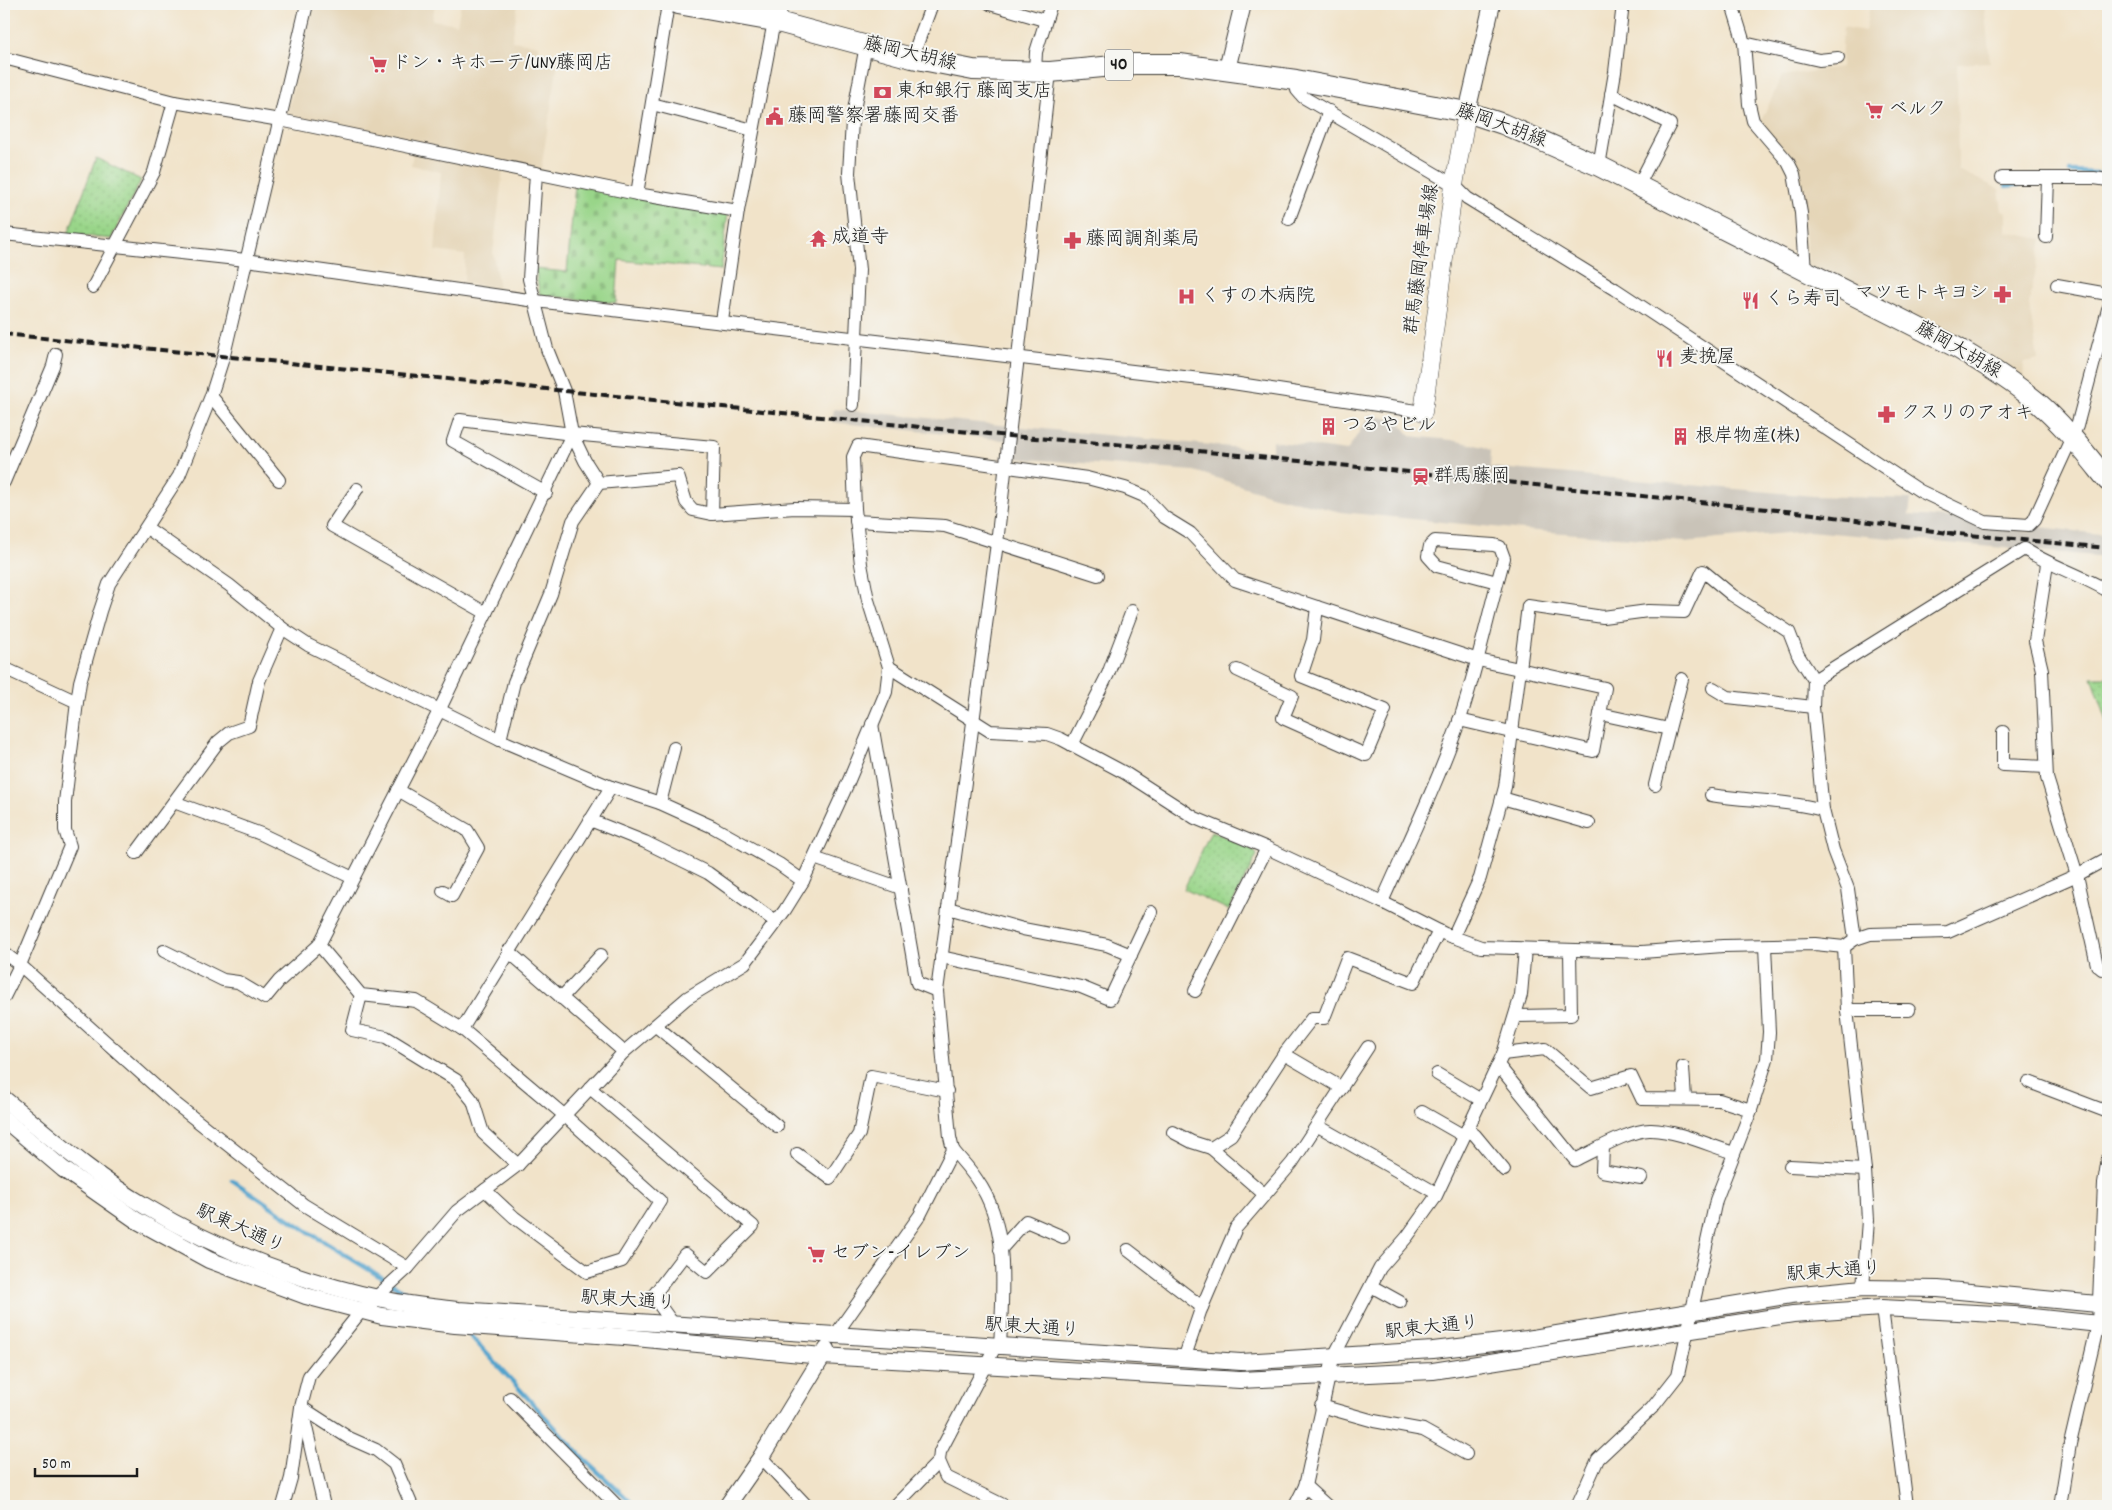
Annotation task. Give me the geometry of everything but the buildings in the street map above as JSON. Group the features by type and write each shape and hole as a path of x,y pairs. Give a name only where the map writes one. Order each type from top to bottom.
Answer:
{"main road":[{"name":"藤岡大胡線","path":"678,4 776,12 866,45 912,58 973,70 1043,72 1155,64 1227,69 1466,112 1503,124 1598,166 1954,346 1997,371 2038,402 2072,437 2108,482"},
{"name":"群馬藤岡停車場線","path":"1423,412 1454,185 1466,112"}],"street":[{"path":"4,997 70,846 65,830 65,802 80,682 109,584 179,476 211,396 224,355 307,4"},
{"path":"637,194 668,4"},
{"path":"912,58 932,4"},
{"path":"990,4 1044,20"},
{"path":"1005,1506 946,1477 939,1461 940,1452 986,1365 998,1348 1003,1267 998,1231 978,1181 953,1150 950,1137 937,991 972,718 997,543 1004,466 1019,359 1043,72 1036,52 1044,20 1051,4"},
{"path":"1227,69 1242,4"},
{"path":"1466,112 1492,4"},
{"path":"1598,166 1612,94 1623,4"},
{"path":"1732,4 1744,43 1749,104 1753,121 1788,162 1794,174 1801,213 1805,271"},
{"path":"722,321 738,212 776,12"},
{"path":"1744,43 1819,60 1838,58"},
{"path":"853,405 859,270 849,173 852,121 866,45"},
{"path":"4,58 174,102 280,120 637,194 738,212"},
{"path":"1296,80 1297,90 1303,97 1454,185 1467,198 1616,289 1920,491 1985,522 2029,525 2034,520 2077,426 2108,309"},
{"path":"1612,94 1670,124 1638,186"},
{"path":"93,288 154,172 174,102"},
{"path":"652,104 753,130"},
{"path":"1289,219 1329,111"},
{"path":"536,173 529,279 547,349 564,390 572,434 585,461 600,483"},
{"path":"2002,178 2094,178 2108,180"},
{"path":"2046,237 2048,178"},
{"path":"4,234 246,260 536,301 722,321 1019,359 1226,382 1423,412"},
{"path":"2057,285 2108,294"},
{"path":"4,482 53,366 56,354"},
{"path":"211,396 279,480"},
{"path":"546,493 453,441 460,420 572,434 714,447 712,514"},
{"path":"164,951 223,980 238,982 265,998 279,981 320,945 439,711 546,493 572,434"},
{"path":"283,1506 291,1478 301,1407 309,1376 362,1310 408,1268 457,1211 518,1165 624,1052 687,998 745,963 776,922 803,881 886,692 889,667 868,600 861,564 856,515 854,457 858,446 1087,478 1144,496 1164,517 1190,533 1236,580 1478,660 1605,688 1593,751 1511,734 1459,720"},
{"path":"600,483 678,476 686,502 693,510 712,514 795,508 945,526 1098,575"},
{"path":"500,740 514,682 551,594 574,521 600,483"},
{"path":"357,489 332,526 486,613"},
{"path":"147,528 229,585 282,628 308,645 500,740 611,787 660,803 713,827 779,864 803,881"},
{"path":"1382,902 1442,768 1478,660 1504,558 1500,547 1435,541 1430,546 1428,556 1437,566 1497,582"},
{"path":"1814,680 2024,549 2047,564 2091,581 2108,591"},
{"path":"2047,564 2035,640 2042,670 2047,778 2077,875 2097,965 2102,969"},
{"path":"1453,937 1480,878 1502,798 1528,606 1602,617 1648,610 1684,612 1703,571 1732,596 1789,632 1798,655 1814,680 1813,707 1823,810 1833,850 1848,889 1854,939"},
{"path":"1301,676 1385,710 1366,755 1283,718 1301,676 1313,640 1317,606"},
{"path":"1072,745 1108,674 1132,611"},
{"path":"136,853 218,742 229,734 249,726 260,682 282,628"},
{"path":"889,667 990,731 1047,734 1125,773 1195,818 1267,848 1382,902 1438,931 1481,947 1642,952 1723,946 1815,944 1844,947 1854,939 1870,934 1948,932 2077,875 2108,858"},
{"path":"4,668 78,702"},
{"path":"1237,670 1292,696"},
{"path":"1655,785 1682,679"},
{"path":"1713,688 1728,697 1813,707"},
{"path":"1600,714 1670,729"},
{"path":"872,724 917,983 937,991"},
{"path":"2003,732 2003,765 2046,767"},
{"path":"660,803 674,748"},
{"path":"462,1029 508,951 611,787"},
{"path":"398,790 468,830 478,848 452,896 443,891"},
{"path":"1711,794 1741,799 1795,803 1823,810"},
{"path":"1502,798 1589,823"},
{"path":"174,802 260,834 353,878"},
{"path":"590,820 645,842 708,873 776,922"},
{"path":"1195,990 1267,848"},
{"path":"814,858 901,888"},
{"path":"948,908 1023,930 1107,945 1131,955"},
{"path":"941,957 1081,987 1110,999 1151,912"},
{"path":"1211,1148 1231,1135 1284,1054 1312,1018 1324,1018 1347,958 1412,983 1438,931"},
{"path":"320,945 361,995 416,1001 462,1029 660,1201 622,1261 587,1272 514,1217 485,1190"},
{"path":"1577,1506 1598,1459 1652,1408 1678,1375 1716,1200 1751,1110 1767,1059 1769,1032 1765,946"},
{"path":"1844,947 1847,1010 1865,1170 1868,1220 1863,1288"},
{"path":"1295,1506 1305,1486 1332,1358 1380,1268 1407,1237 1436,1194 1481,1100 1500,1059 1516,1016 1523,982 1524,949"},
{"path":"508,951 624,1052"},
{"path":"1516,1016 1571,1015 1570,951"},
{"path":"4,953 20,964 172,1101 304,1205 408,1268"},
{"path":"561,998 601,954"},
{"path":"361,995 352,1030 386,1037 456,1080 473,1101 483,1133 518,1165"},
{"path":"1847,1010 1909,1010"},
{"path":"656,1026 777,1126"},
{"path":"1184,1359 1202,1308 1236,1228 1292,1163 1368,1047"},
{"path":"1500,1059 1545,1049 1591,1088 1631,1076 1642,1099 1718,1100 1751,1110"},
{"path":"1284,1054 1342,1088"},
{"path":"1500,1059 1575,1160 1632,1134 1650,1130 1685,1138 1734,1154"},
{"path":"1683,1067 1685,1099"},
{"path":"1437,1074 1481,1100"},
{"path":"797,1154 830,1178 859,1134 871,1076 947,1091"},
{"path":"2029,1082 2108,1112"},
{"path":"590,1088 752,1226 707,1272 685,1254 653,1296 674,1325"},
{"name":"駅東大通り","path":"4,1098 73,1156 136,1200 216,1245 311,1281 386,1300 458,1310 836,1334 998,1348 1241,1362 1332,1358 1433,1350 1527,1339 1791,1295 1863,1288 1938,1289 2103,1304"},
{"path":"1422,1112 1476,1136 1504,1170"},
{"name":"駅東大通り","path":"4,1119 63,1169 136,1220 209,1260 306,1296 382,1316 455,1325 625,1337 822,1356 1240,1380 1329,1377 1433,1370 1793,1314 1882,1308 1995,1313 2103,1324"},
{"path":"1318,1126 1436,1194"},
{"path":"1174,1132 1192,1142 1211,1148 1264,1194"},
{"path":"1603,1147 1602,1171 1640,1178"},
{"path":"727,1506 761,1457 836,1334 920,1215 953,1150"},
{"path":"2060,1506 2070,1444 2103,1324 2104,1184 2108,1158"},
{"path":"1790,1166 1865,1170"},
{"path":"1000,1250 1026,1221 1063,1237"},
{"path":"1128,1250 1202,1308"},
{"path":"1371,1286 1400,1302"},
{"path":"1882,1308 1907,1506"},
{"path":"510,1398 617,1506"},
{"path":"1321,1406 1374,1421 1423,1430 1466,1454"},
{"path":"301,1407 324,1506"},
{"path":"301,1407 348,1438 376,1450 394,1464 412,1506"},
{"path":"761,1457 807,1506"},
{"path":"895,1506 939,1461"},
{"path":"1305,1486 1327,1506"}],"shaded area":[{"path":"313,4 435,4 432,20 457,24 461,4 518,4 512,41 539,45 538,53 559,57 541,169 504,161 493,253 499,289 464,283 465,255 435,251 441,172 411,165 415,143 286,118"},
{"path":"1921,4 1984,4 1990,62 1957,64 1958,170 1999,189 2002,211 2006,212 2006,232 2042,239 2029,304 2038,360 2024,363 2023,380 1809,268 1798,166 1760,123 1782,76 1841,67 1843,27 1865,31 1870,6 1920,11"},
{"path":"834,409 1272,451 1272,441 1347,451 1370,415 1399,421 1410,436 1452,440 1484,447 1491,451 1490,467 1813,496 1911,499 1909,515 1959,519 1983,527 2029,531 2040,527 2108,535 2108,557 1809,531 1684,542 1524,530 1341,512 1274,496 1194,471 1012,458 1013,441 832,422"}],"green space":[{"path":"96,158 141,180 111,239 68,234"},
{"path":"575,185 728,213 721,270 619,260 616,303 540,295 535,269 567,272"},
{"path":"2092,677 2108,677 2108,724"},
{"path":"1211,831 1254,850 1257,855 1229,910 1184,889"}],"waterway":[{"path":"2070,172 2097,173"},
{"path":"2006,186 2024,184"},
{"path":"232,1180 313,1235 415,1298"},
{"path":"466,1331 584,1459 635,1506"}],"railway":[{"path":"4,334 1009,436 1178,449 1420,473 1806,513 1955,534"},
{"path":"1948,533 2108,548"}],"place":[{"name":"ドン・キホーテ/UNY藤岡店","path":"378,64"},
{"name":"東和銀行 藤岡支店","path":"882,92"},
{"name":"ベルク","path":"1875,110"},
{"name":"藤岡警察署藤岡交番","path":"774,117"},
{"name":"成道寺","path":"818,238"},
{"name":"藤岡調剤薬局","path":"1072,240"},
{"name":"マツモトキヨシ","path":"2002,294"},
{"name":"くすの木病院","path":"1187,297"},
{"name":"くら寿司","path":"1751,300"},
{"name":"麦挽屋","path":"1665,358"},
{"name":"クスリのアオキ","path":"1887,414"},
{"name":"つるやビル","path":"1328,426"},
{"name":"根岸物産(株)","path":"1681,437"},
{"name":"群馬藤岡","path":"1420,477"},
{"name":"セブン-イレブン","path":"817,1254"}]}
